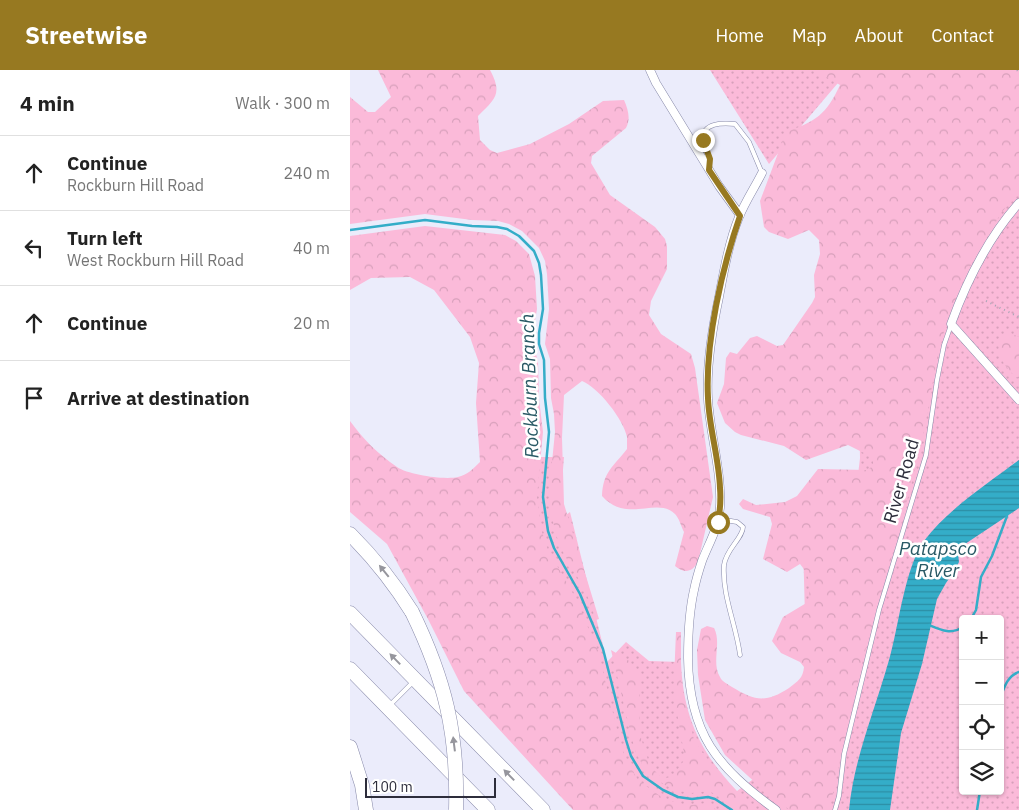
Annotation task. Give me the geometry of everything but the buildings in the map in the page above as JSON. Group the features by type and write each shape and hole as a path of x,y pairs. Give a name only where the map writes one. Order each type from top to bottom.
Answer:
{"highway":[{"path":"350,534 391,580 412,612 428,644 447,702 455,758 456,810"},
{"path":"350,613 543,810"},
{"path":"350,669 488,810"},
{"path":"350,747 362,785 366,810"}],"street":[{"path":"650,70 709,170 740,216"},
{"path":"762,173 740,216 731,241 713,326 708,376 710,422 720,488 719,520 702,560 694,590 689,618 689,674 692,701 697,721 705,740 732,775 776,810"},
{"name":"River Road","path":"951,324 972,274 991,239 1019,203"},
{"path":"951,324 1019,400"}],"lane":[{"path":"709,170 710,159 703,140 704,132 707,128 720,123 735,124 749,142 762,173"},
{"name":"River Road","path":"835,810 844,754 876,619 926,455 938,371 951,324"},
{"path":"719,520 737,522 743,527 742,532 729,550 724,571 727,603 738,638 740,654"},
{"path":"387,707 415,680"}],"path":[{"path":"986,301 1019,317"}],"green space":[{"path":"378,70 490,70 496,85 496,91 493,100 478,116 480,140 490,150 497,153 530,144 569,124 603,101 624,100 628,110 628,125 592,156 591,163 610,195 655,227 665,239 667,246 667,269 651,301 649,315 661,334 691,354 695,368 713,497 698,562 691,570 682,570 675,566 684,532 675,514 668,509 660,508 621,508 602,496 604,481 607,475 627,449 625,430 616,413 595,390 582,381 564,395 562,438 564,504 599,619 596,620 586,592 559,545 551,514 550,482 555,432 551,398 550,359 545,344 549,309 545,261 539,248 522,231 498,221 425,214 350,224 350,97 368,112 375,112 391,97"},
{"path":"710,70 849,70 769,164"},
{"path":"814,70 1019,70 1019,192 1001,213 966,274 941,337 921,447 865,651 829,810 790,810 771,797 725,755 705,720 698,675 697,650 701,629 707,626 714,628 717,640 716,665 721,679 740,692 754,697 767,698 774,696 789,688 801,677 804,667 800,662 781,653 772,641 783,617 808,602 810,586 808,578 800,564 787,572 763,559 772,524 770,517 743,509 739,504 743,499 756,505 785,502 797,496 818,469 867,470 873,466 873,460 868,455 848,445 806,460 784,446 741,435 725,423 717,403 724,384 726,358 730,352 737,354 750,338 757,336 777,346 783,345 815,297 814,275 820,254 819,240 809,230 788,239 769,232 764,227 760,201 786,132 819,116 830,103 840,85"},
{"path":"1019,70 1019,810 630,810 457,621 528,457 564,457 559,520 570,512 607,662 626,642 649,661 681,662 685,699 696,732 713,762 737,791 816,733 806,653 803,543 856,493 860,458 858,366"},
{"path":"425,226 505,235 516,241 529,254 535,276 537,309 533,345 538,361 539,399 543,432 537,497 542,532 548,550 575,597 598,651 620,742 625,758 638,780 660,796 676,803 692,805 707,803 717,810 573,810 464,691 387,544 350,512 350,421 377,451 402,470 436,477 452,478 467,473 480,462 476,403 479,363 470,337 434,290 410,277 371,278 350,290 350,236"},
{"path":"1010,333 1019,337 1019,380 1001,358 998,339"},
{"path":"676,632 681,632 681,683 694,740 721,778 758,810 737,810 709,791 692,793 679,791 665,785 647,773 636,753 611,650 628,660 640,677 640,735 650,766 663,779 673,776 685,759 676,707 674,679"}],"water":[{"name":"Patapsco River","path":"1019,460 1019,508 965,544 958,554 959,562 955,570 937,599 922,664 901,733 890,810 849,810 860,753 893,646 907,582 917,553 924,541 944,518"}],"waterway":[{"name":"Rockburn Branch","path":"350,230 425,220 497,227 507,229 519,236 534,251 541,275 543,309 539,344 544,360 545,398 549,432 543,497 548,531 554,548 580,594 603,649 631,756 643,776 663,790 678,797 692,799 708,797 715,799 732,810"},
{"path":"973,615 976,610 981,577 992,556 1007,516"},
{"path":"929,625 942,630 954,631 959,629"},
{"path":"1004,689 1009,679 1019,672"},
{"path":"977,810 979,795"}],"route":[{"path":"703,140 710,159 709,170 740,216 731,241 713,326 708,376 710,422 720,488 718,522"}]}
